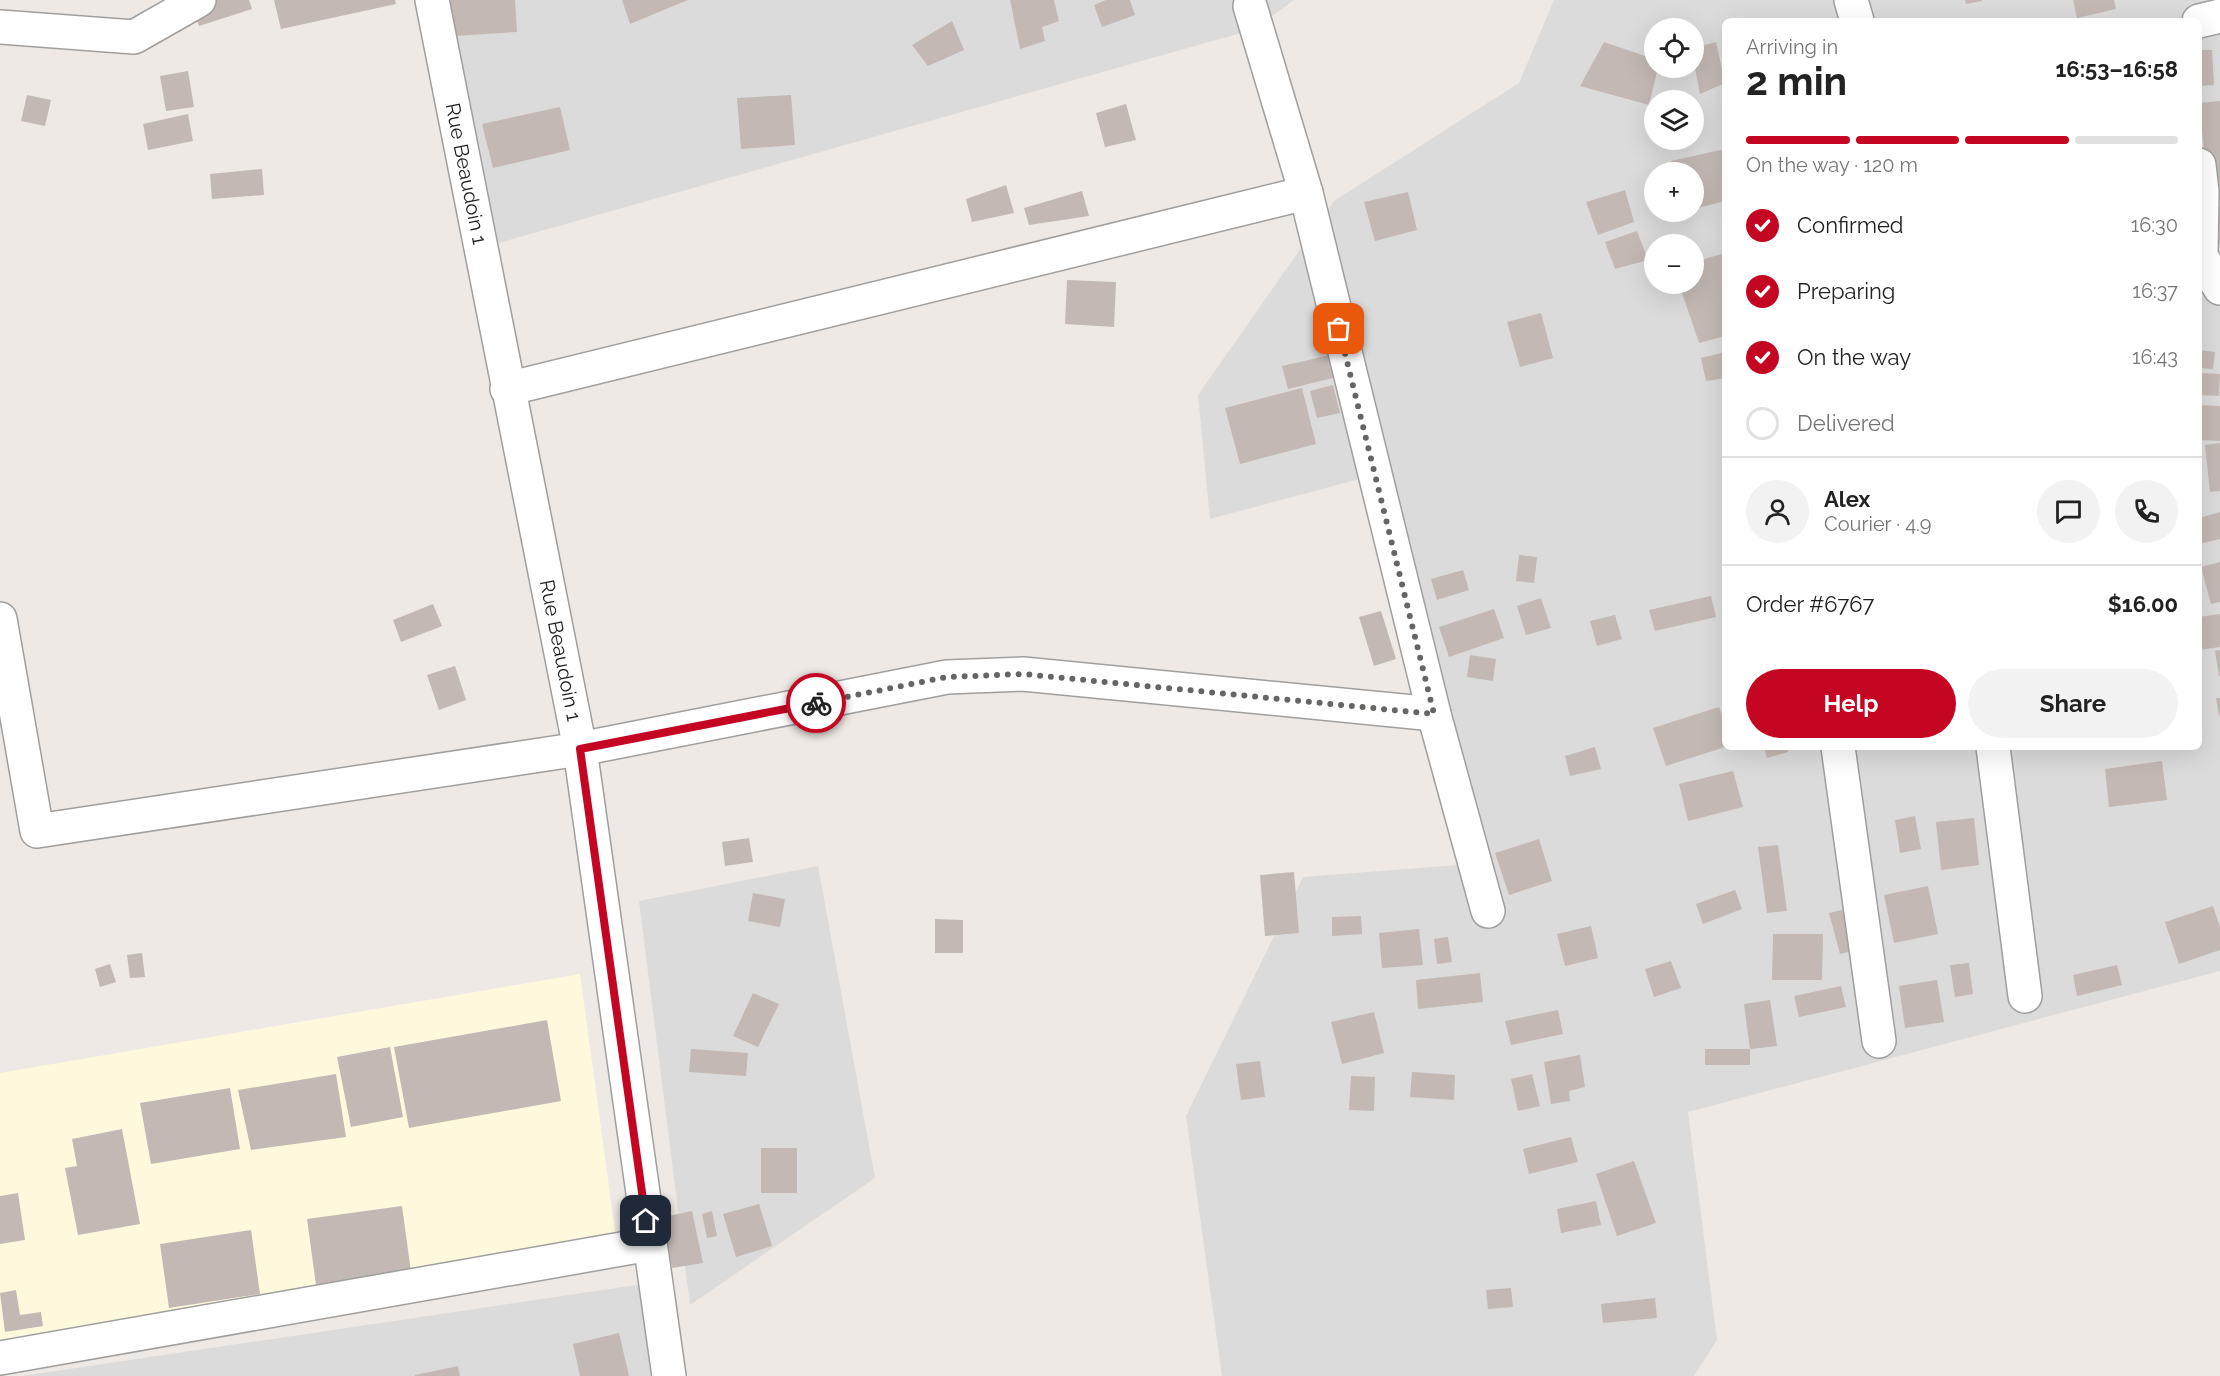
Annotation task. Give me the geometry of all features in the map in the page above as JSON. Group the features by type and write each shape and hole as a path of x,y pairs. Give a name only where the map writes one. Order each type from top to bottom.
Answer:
{"street":[{"path":"0,27 134,37 199,0"},
{"name":"Rue Beaudoin 1","path":"432,0 507,389 580,749 669,1376"},
{"path":"1851,0 1856,18"},
{"path":"1250,6 1306,193 1434,714 1488,911"},
{"path":"2202,20 2220,16"},
{"path":"507,389 1306,193"},
{"path":"2202,258 2220,288"},
{"path":"0,619 37,831 580,749 947,677 1023,674 1434,714"},
{"path":"1838,750 1879,1041"},
{"path":"1993,750 2025,996"},
{"path":"0,1358 650,1244"}],"shaded area":[{"path":"422,0 1294,0 1255,29 488,246"},
{"path":"1554,0 2220,0 2220,971 1688,1112 1717,1340 1694,1376 1222,1376 1186,1116 1303,877 1470,864 1363,478 1210,519 1198,395 1334,201 1519,83"},
{"path":"818,866 875,1178 690,1305 639,901"},
{"path":"580,974 617,1246 0,1355 0,1073"},
{"path":"650,1283 659,1376 22,1376"}],"building":[{"path":"205,0 249,0 252,9 199,26 192,4"},
{"path":"274,0 395,0 396,4 281,29"},
{"path":"450,0 515,0 517,32 455,36"},
{"path":"622,0 688,0 630,24"},
{"path":"1010,0 1054,0 1059,21 1042,27 1045,41 1020,49"},
{"path":"1106,0 1130,0 1135,15 1102,27 1094,5"},
{"path":"1965,0 1982,0 1982,1 1966,4"},
{"path":"2073,0 2114,0 2116,9 2077,18"},
{"path":"952,21 964,50 928,66 912,45"},
{"path":"1604,42 1644,56 1644,78 1656,78 1653,90 1644,90 1644,104 1580,86"},
{"path":"1716,42 1722,69 1722,84 1704,92 1704,90 1699,90 1697,78 1704,78 1704,45"},
{"path":"2202,50 2212,50 2214,85 2202,86"},
{"path":"188,71 194,107 166,111 160,76"},
{"path":"27,95 51,100 45,126 21,121"},
{"path":"791,95 795,145 741,149 737,98"},
{"path":"2220,101 2220,187 2208,188 2202,131 2202,103"},
{"path":"1126,104 1136,140 1105,147 1096,113"},
{"path":"560,107 570,150 493,168 482,124"},
{"path":"188,114 193,141 148,150 143,124"},
{"path":"1722,150 1722,202 1704,206 1704,162 1671,162"},
{"path":"262,169 264,195 212,199 210,174"},
{"path":"1006,185 1014,213 972,222 966,199"},
{"path":"1625,190 1634,222 1598,235 1586,202"},
{"path":"1082,191 1089,216 1029,225 1024,208"},
{"path":"1408,192 1417,230 1375,241 1364,202"},
{"path":"2220,206 2220,244 2211,244 2208,207"},
{"path":"1637,231 1644,249 1644,261 1615,269 1605,242"},
{"path":"1722,254 1722,337 1699,343 1682,294 1704,294 1704,259"},
{"path":"1067,280 1116,282 1114,327 1065,324"},
{"path":"1541,313 1553,358 1520,367 1507,322"},
{"path":"2202,350 2215,352 2213,369 2202,368"},
{"path":"1339,353 1345,375 1288,389 1282,366"},
{"path":"1722,353 1722,378 1706,381 1701,358"},
{"path":"2202,373 2220,374 2219,396 2202,395"},
{"path":"1333,385 1340,413 1317,418 1310,391"},
{"path":"1302,388 1316,444 1240,464 1225,408"},
{"path":"2202,405 2220,406 2220,441 2202,440"},
{"path":"2220,443 2220,491 2210,492 2205,445"},
{"path":"2220,512 2220,539 2202,543 2202,517"},
{"path":"1519,555 1537,557 1534,583 1516,581"},
{"path":"2220,562 2220,602 2211,604 2202,567"},
{"path":"1463,570 1469,590 1437,600 1431,579"},
{"path":"1711,596 1716,617 1655,631 1649,610"},
{"path":"1541,598 1551,628 1526,635 1517,606"},
{"path":"433,604 442,626 401,642 393,620"},
{"path":"1494,609 1504,638 1449,657 1439,627"},
{"path":"1381,611 1396,659 1374,666 1359,617"},
{"path":"2220,614 2220,647 2202,650 2202,617"},
{"path":"1615,615 1622,639 1597,646 1590,621"},
{"path":"2220,650 2220,676 2219,676 2215,651"},
{"path":"1470,655 1496,659 1493,681 1467,677"},
{"path":"455,666 466,700 439,710 427,675"},
{"path":"2216,698 2220,698 2219,716"},
{"path":"1719,707 1722,716 1722,748 1666,766 1653,728"},
{"path":"1595,747 1601,769 1570,776 1565,756"},
{"path":"1765,750 1788,750 1788,752 1767,758"},
{"path":"2162,761 2167,800 2109,807 2105,769"},
{"path":"1733,771 1743,807 1688,821 1679,784"},
{"path":"1915,816 1921,849 1900,853 1895,820"},
{"path":"1974,818 1979,865 1941,870 1936,822"},
{"path":"749,838 753,862 725,866 722,842"},
{"path":"1539,839 1552,881 1509,895 1495,853"},
{"path":"1778,845 1787,911 1767,913 1758,847"},
{"path":"1294,872 1299,933 1265,936 1260,875"},
{"path":"1928,886 1938,934 1894,943 1884,895"},
{"path":"1735,890 1742,909 1703,924 1696,904"},
{"path":"753,893 785,899 780,927 748,921"},
{"path":"1863,905 1874,946 1840,954 1829,913"},
{"path":"2213,906 2220,927 2220,950 2179,964 2165,922"},
{"path":"1361,916 1362,934 1332,936 1332,917"},
{"path":"935,919 963,920 963,953 935,953"},
{"path":"1591,926 1598,958 1565,966 1557,934"},
{"path":"1419,929 1423,965 1382,968 1379,933"},
{"path":"1773,934 1823,934 1822,980 1772,980"},
{"path":"1448,937 1452,962 1437,964 1434,939"},
{"path":"142,953 145,977 130,978 127,955"},
{"path":"1671,961 1681,988 1654,997 1645,969"},
{"path":"1969,963 1973,994 1955,997 1950,965"},
{"path":"110,964 116,982 100,987 95,969"},
{"path":"2117,965 2122,985 2077,996 2073,975"},
{"path":"1480,973 1483,1002 1418,1009 1416,980"},
{"path":"1937,980 1944,1022 1905,1028 1899,986"},
{"path":"1841,986 1846,1007 1799,1017 1794,996"},
{"path":"753,993 779,1004 758,1047 733,1036"},
{"path":"1770,1000 1777,1046 1750,1049 1744,1004"},
{"path":"1558,1010 1563,1034 1511,1045 1505,1021"},
{"path":"1374,1012 1384,1053 1342,1064 1331,1022"},
{"path":"547,1020 561,1101 409,1128 394,1047"},
{"path":"390,1047 403,1117 351,1127 337,1057"},
{"path":"691,1049 748,1053 746,1076 689,1072"},
{"path":"1705,1049 1750,1049 1750,1065 1705,1065"},
{"path":"1580,1055 1585,1087 1569,1091 1570,1101 1551,1104 1544,1062"},
{"path":"1260,1061 1265,1097 1241,1100 1236,1064"},
{"path":"1412,1072 1455,1075 1454,1100 1410,1097"},
{"path":"336,1074 346,1137 251,1150 238,1090"},
{"path":"1532,1074 1540,1106 1518,1111 1511,1079"},
{"path":"1351,1076 1375,1077 1374,1111 1349,1110"},
{"path":"230,1088 240,1149 151,1164 140,1103"},
{"path":"122,1129 140,1224 78,1235 65,1168 77,1166 72,1139"},
{"path":"1571,1137 1578,1162 1529,1174 1523,1149"},
{"path":"761,1148 797,1148 797,1193 761,1193"},
{"path":"1634,1161 1656,1223 1617,1236 1596,1174"},
{"path":"18,1193 25,1240 0,1244 0,1196"},
{"path":"1596,1201 1601,1225 1561,1233 1557,1209"},
{"path":"759,1204 772,1246 736,1257 723,1214"},
{"path":"402,1206 411,1272 316,1285 307,1219"},
{"path":"692,1211 703,1263 672,1268 663,1217"},
{"path":"712,1211 717,1236 707,1238 702,1214"},
{"path":"251,1230 260,1294 169,1308 160,1244"},
{"path":"1511,1288 1513,1307 1488,1309 1486,1290"},
{"path":"16,1290 20,1315 41,1312 43,1326 5,1332 0,1293"},
{"path":"1655,1298 1657,1318 1603,1323 1601,1304"},
{"path":"619,1333 629,1376 580,1376 573,1344"},
{"path":"458,1366 460,1376 415,1376 415,1375"}],"way so far":[{"path":"816,703 947,677 1023,674 1434,714 1339,329"}],"route":[{"path":"646,1221 580,749 816,703"}]}
